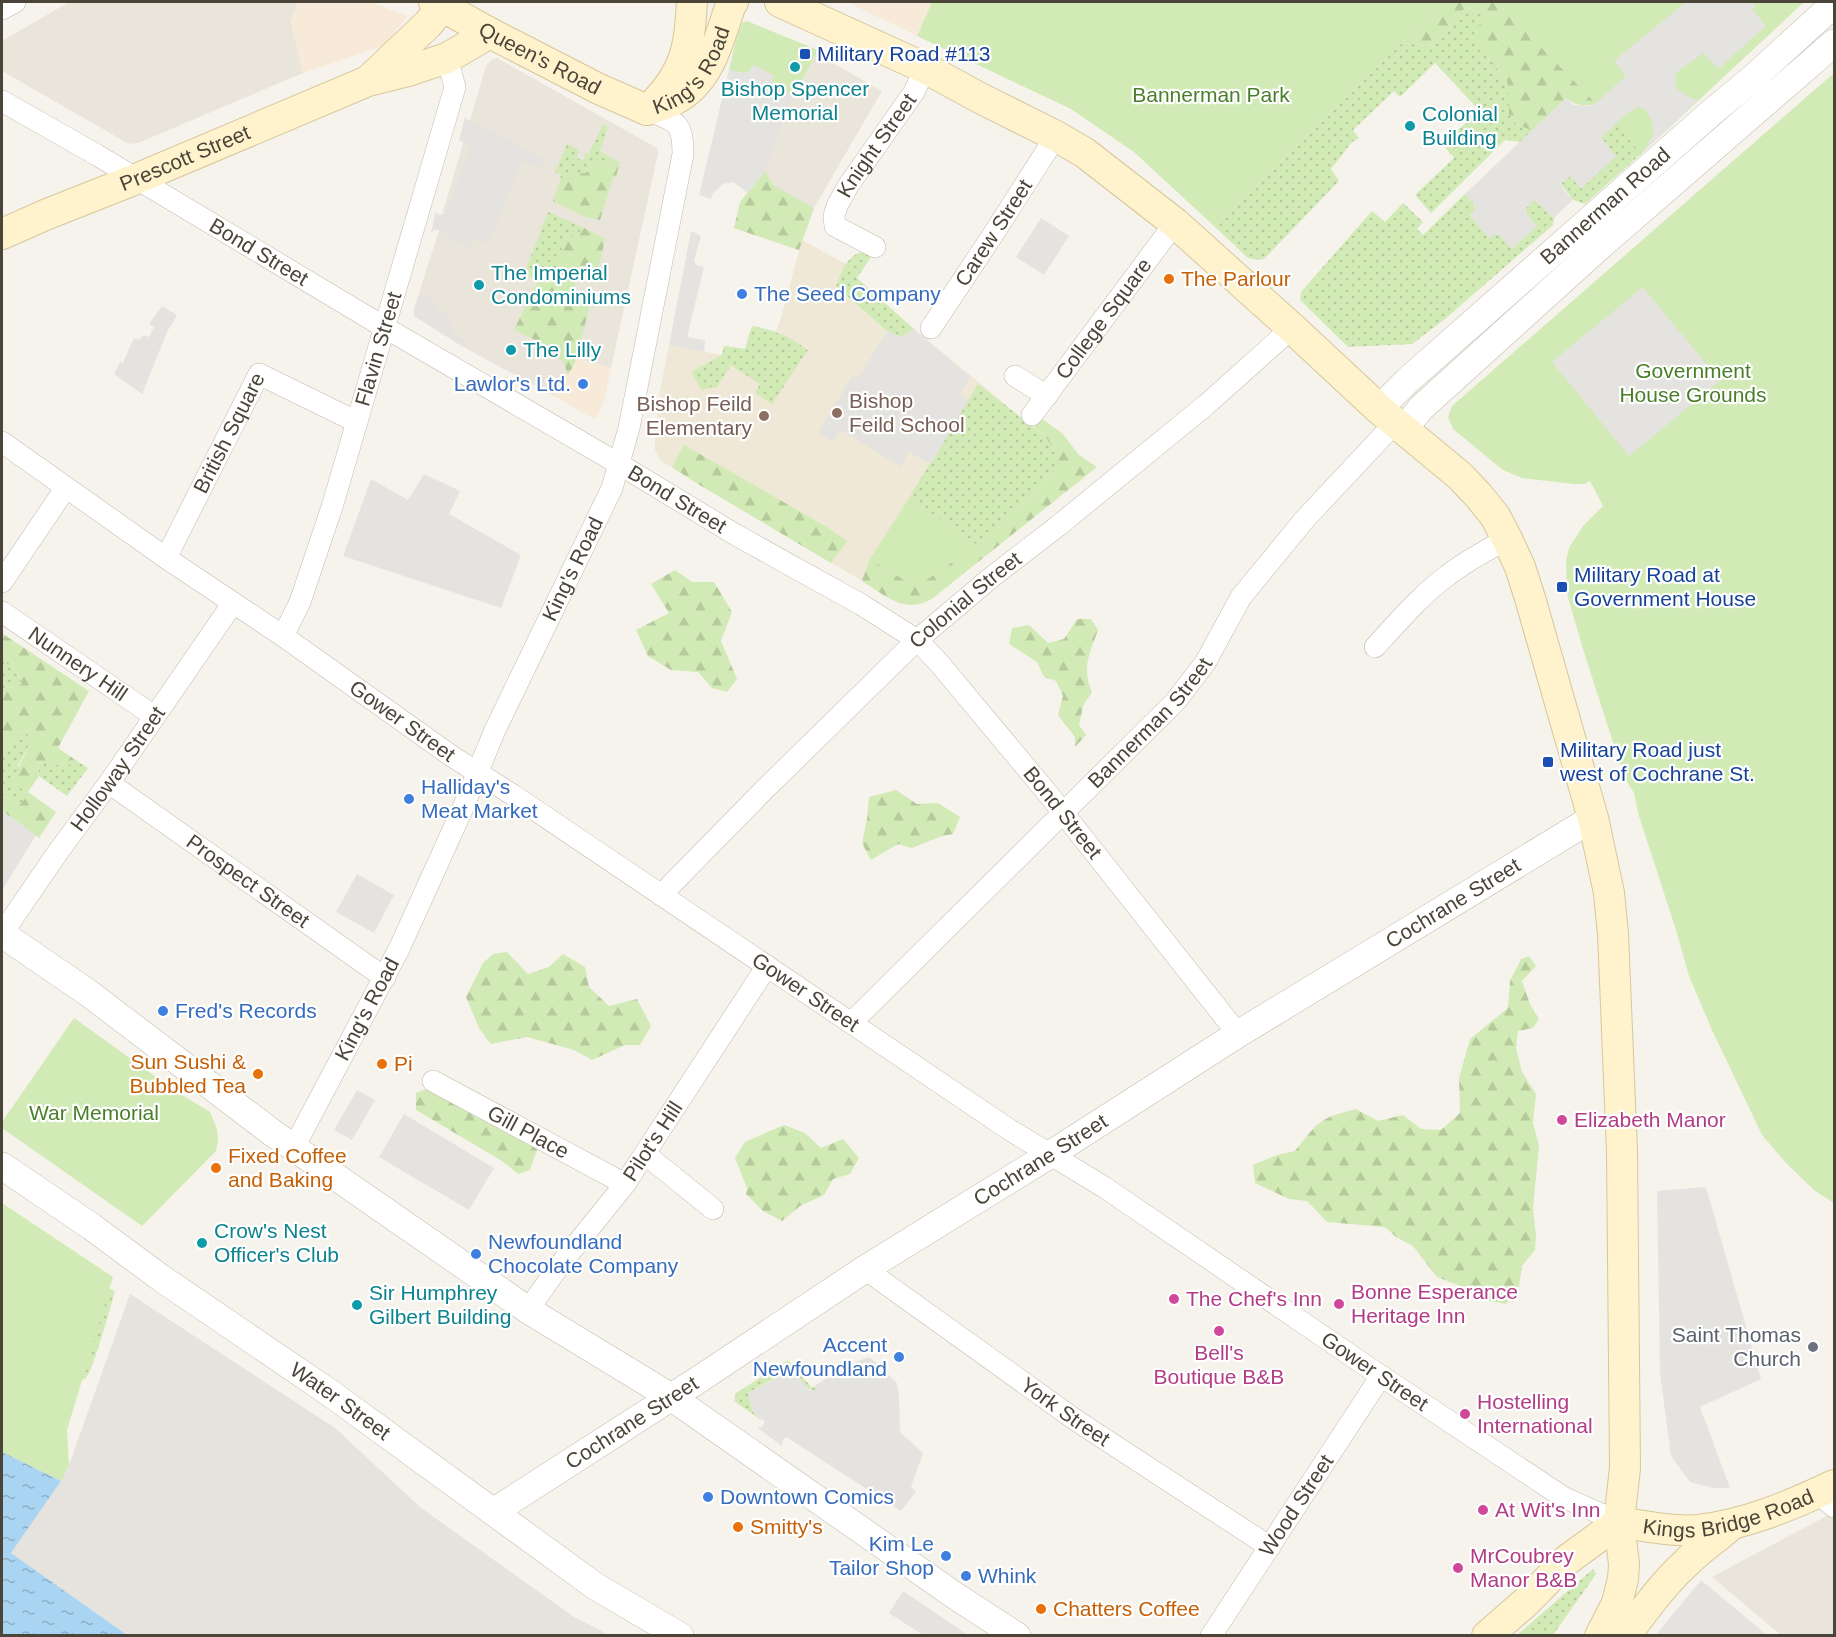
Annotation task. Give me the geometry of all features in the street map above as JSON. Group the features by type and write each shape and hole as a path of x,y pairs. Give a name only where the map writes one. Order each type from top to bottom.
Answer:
{"main road":[{"path":"647,110 664,93 683,64 690,38 692,2"},
{"name":"King's Road","path":"647,110 676,100 695,84 711,62 731,4 734,2"},
{"path":"780,2 925,68 1084,153 1175,223 1392,421 1460,476 1495,516 1508,539 1530,598 1593,818 1609,893 1613,933 1622,1152 1625,1455 1619,1522 1624,1564 1617,1603 1600,1635"},
{"name":"Queen's Road","path":"441,3 490,33 599,89 647,110"},
{"name":"Prescott Street","path":"368,81 428,24 441,3"},
{"name":"Prescott Street","path":"2,234 368,81 447,58 490,33"},
{"name":"Kings Bridge Road","path":"1619,1522 1672,1530 1698,1530 1733,1523 1829,1495"},
{"path":"1487,1635 1527,1600 1567,1560 1619,1522"},
{"path":"1625,1635 1684,1564 1733,1523"}],"street":[{"path":"2,9 15,2"},
{"name":"Bannerman Road","path":"1392,421 1408,380 1752,79 1834,4"},
{"name":"Bannerman Road","path":"1392,421 1420,408 1590,255 1834,43"},
{"name":"Flavin Street","path":"283,636 300,602 332,507 455,87 447,58"},
{"name":"Knight Street","path":"875,247 833,236 834,216 843,196 914,92 925,68"},
{"name":"Bond Street","path":"2,101 736,535 862,605 917,640 939,663 1063,813 1238,1034"},
{"name":"King's Road","path":"294,1147 385,978 462,810 495,730 612,488 629,428 683,154 680,127 670,119 647,110"},
{"name":"Carew Street","path":"931,328 1056,136"},
{"name":"College Square","path":"1032,415 1175,223"},
{"name":"Colonial Street","path":"661,895 917,640 1206,405 1292,328"},
{"name":"British Square","path":"166,558 259,374 357,422"},
{"path":"1015,376 1047,396"},
{"name":"Bannerman Street","path":"851,1023 1175,702 1205,663 1241,597 1305,519 1392,421"},
{"name":"Gower Street","path":"2,442 65,489 283,636 477,772 1010,1130 1123,1200 1563,1497 1619,1522"},
{"path":"2,582 65,489"},
{"path":"1376,647 1409,610 1447,575 1508,539"},
{"name":"Holloway Street","path":"2,935 233,603"},
{"name":"Nunnery Hill","path":"2,612 154,716"},
{"name":"Prospect Street","path":"109,783 385,978"},
{"name":"Cochrane Street","path":"494,1512 865,1269 1052,1154 1238,1034 1593,818"},
{"path":"2,935 87,992 294,1147 528,1310 671,1397 954,1595 1017,1635"},
{"name":"Pilot's Hill","path":"528,1310 559,1266 625,1184 767,966"},
{"name":"Gill Place","path":"433,1081 625,1184"},
{"path":"645,1155 713,1209"},
{"name":"Water Street","path":"2,1166 330,1393 595,1586 680,1635"},
{"name":"York Street","path":"865,1269 1077,1421 1270,1547"},
{"name":"Wood Street","path":"1211,1635 1381,1376"}],"shaded area":[{"path":"69,2 298,2 291,22 303,73 138,143 129,144 2,71 2,41"},
{"path":"298,2 370,2 408,16 383,46 303,73 291,22"},
{"path":"847,2 932,2 917,36"},
{"path":"1686,2 1752,2 1756,5 1752,9 1766,26 1718,69 1703,53 1677,72 1675,81 1678,90 1693,99 1699,99 1641,154 1653,136 1652,122 1646,110 1640,107 1630,111 1601,137 1616,156 1581,189 1570,176 1561,184 1573,200 1554,218 1535,200 1525,209 1527,215 1537,226 1512,249 1498,234 1489,238 1470,215 1475,210 1474,203 1465,194 1566,98 1574,105 1590,106 1596,103 1626,76 1614,61"},
{"path":"818,50 831,62 882,91 814,208 799,250 734,228 765,171 794,96"},
{"path":"497,58 657,148 658,153 611,368 576,358 554,396 465,348 414,316 414,309 486,66 491,60"},
{"path":"754,65 773,75 772,83 776,87 794,96 765,171 748,193 733,182 723,184 713,193 711,199 699,195 729,70 749,72"},
{"path":"465,116 466,119 518,143 517,147 546,159 541,169 522,161 488,244 474,238 470,248 439,230 431,233 436,211 437,214 445,213 469,153 468,143 459,141"},
{"path":"1041,218 1069,236 1044,275 1016,257"},
{"path":"691,231 701,236 694,261 696,265 704,267 687,337 705,340 704,352 669,345"},
{"name":"Bishop Feild School","path":"802,240 846,264 836,286 887,331 914,329 999,399 1057,454 933,598 924,603 901,604 892,600 693,481 660,460 655,450 659,396 669,345 722,355 724,346 745,349 752,326 776,331"},
{"path":"1643,287 1720,381 1629,456 1552,362"},
{"path":"420,293 437,301 435,308 452,319 450,331 468,342 465,348 414,316"},
{"path":"162,306 177,315 167,332 142,394 114,374 120,362 123,363 134,338 139,340 143,335 149,337 154,327 149,324"},
{"path":"914,329 970,377 960,394 968,401 931,464 909,452 901,467 841,430 833,442 818,433 853,375 858,378 887,331 901,337"},
{"name":"Lawlor's Ltd.","path":"576,358 611,368 605,397 597,418 594,419 554,396"},
{"path":"424,474 460,491 449,514 521,555 501,608 343,556 371,479 408,500"},
{"path":"2,811 36,835 3,889 2,889"},
{"path":"357,874 394,895 374,933 336,912"},
{"path":"357,1090 375,1100 352,1140 334,1130"},
{"path":"404,1114 494,1168 469,1210 379,1157"},
{"path":"1706,1187 1761,1379 1700,1407 1730,1488 1713,1488 1690,1482 1671,1456 1660,1373 1657,1191"},
{"path":"130,1294 335,1428 421,1508 574,1617 609,1635 127,1635 11,1553 61,1481 69,1465"},
{"path":"868,1357 897,1383 900,1432 923,1453 911,1487 916,1492 901,1511 786,1437 782,1446 757,1428 762,1427 765,1421 753,1412 748,1393 793,1369 806,1387 810,1390 817,1390 815,1386 828,1377 835,1378 854,1363"},
{"path":"1834,1512 1834,1635 1781,1635 1712,1577"},
{"path":"1701,1580 1767,1635 1656,1635"},
{"path":"903,1591 968,1635 923,1635 889,1613"}],"green space":[{"name":"Bannerman Park","path":"932,2 1444,2 1214,226 1134,152 1071,109 917,36"},
{"path":"1444,2 1497,2 1596,103 1580,105 1566,98 1532,131 1515,123 1509,114 1507,81 1485,54 1474,33 1485,16 1467,7 1456,15 1444,35 1430,46 1402,43"},
{"path":"1497,2 1804,2 1641,154 1615,123"},
{"path":"1466,7 1485,16 1485,54 1507,81 1510,114 1515,123 1532,131 1521,142 1505,140 1431,213 1415,195 1454,158 1443,145 1479,110 1435,63 1400,97 1394,91 1353,130 1359,138 1352,142 1331,169 1339,181 1264,259 1248,258 1214,226 1402,43 1430,46 1444,35 1456,15"},
{"path":"747,21 818,50 794,96 776,87 754,65 749,72 744,73 729,70 742,23"},
{"name":"Government House Grounds","path":"1834,73 1834,1203 1815,1191 1762,1135 1689,976 1639,816 1634,793 1626,780 1609,730 1567,594 1566,561 1569,548 1583,526 1603,506 1590,481 1584,484 1574,484 1522,478 1503,470 1453,429 1448,417 1452,406"},
{"path":"1630,111 1653,136 1641,154 1585,204 1573,200 1561,184 1570,176 1582,188 1601,137"},
{"path":"603,124 608,127 600,151 620,163 619,165 599,163 586,173 560,180 561,175 555,173 567,144 579,150 577,158 583,161 586,153 589,154"},
{"path":"599,163 619,165 600,220 583,216 553,201 560,180 586,173"},
{"path":"765,171 773,185 814,208 799,250 734,228 740,202"},
{"path":"1465,194 1474,203 1475,210 1470,215 1489,237 1498,234 1527,214 1525,209 1535,200 1554,218 1553,225 1445,319 1412,344 1348,347 1300,300 1301,292 1372,211 1385,222 1403,203 1423,222 1417,229 1423,235"},
{"path":"548,212 584,228 569,239 565,275 538,281 524,274"},
{"path":"584,228 605,239 596,281 577,276 574,290 585,294 582,303 590,305 575,363 568,375 563,361 549,353 551,347 514,330 538,281 564,275 560,261 562,248"},
{"path":"862,252 871,257 857,278 914,329 901,337 887,331 836,286 848,261"},
{"path":"752,326 782,335 808,350 772,404 755,393 760,384 731,365 716,388 702,390 691,372 722,355 724,346 745,349"},
{"path":"978,384 1045,436 1057,454 1057,471 977,545 909,498"},
{"path":"1042,419 1062,433 1079,455 1097,467 933,598 923,603 913,605 896,602 862,581 870,559 916,587 998,528 1057,471 1057,454 1045,436 1034,427"},
{"path":"684,445 827,527 847,541 831,563 672,467"},
{"path":"909,498 977,545 916,587 870,559"},
{"path":"675,570 692,582 714,582 732,612 721,641 737,679 727,692 712,688 698,672 671,670 648,656 636,630 669,613 651,584"},
{"path":"1077,619 1091,619 1098,630 1087,668 1092,692 1083,706 1079,725 1086,735 1075,747 1075,737 1058,715 1063,696 1056,681 1044,677 1037,662 1009,644 1012,628 1029,625 1048,643 1064,639"},
{"path":"3,634 89,691 58,748 74,759 68,766 38,762 39,776 28,792 11,784 29,745 27,730 17,733 9,749 2,749 2,689 22,684 16,670 2,660"},
{"path":"2,660 16,670 22,684 2,689"},
{"path":"27,730 29,745 18,766 28,792 19,805 2,794 2,749 9,749 17,733"},
{"path":"74,759 88,768 67,796 39,776 38,762 68,766"},
{"path":"896,790 917,804 938,803 960,817 953,834 912,848 898,844 871,860 862,843 869,797"},
{"path":"28,792 56,812 39,838 2,811 2,794 19,805"},
{"path":"507,952 528,974 549,967 563,954 585,967 589,987 609,1006 637,999 651,1026 640,1045 625,1045 592,1060 574,1050 527,1037 491,1044 479,1028 466,997 483,963 493,954"},
{"path":"1529,956 1536,966 1522,981 1530,1004 1539,1019 1533,1028 1518,1031 1516,1048 1522,1072 1536,1094 1533,1123 1539,1146 1533,1208 1536,1235 1535,1250 1522,1266 1519,1286 1506,1304 1478,1299 1458,1285 1437,1277 1413,1246 1396,1237 1385,1227 1327,1222 1307,1201 1289,1199 1255,1183 1253,1165 1277,1155 1295,1151 1320,1122 1344,1112 1356,1109 1378,1121 1403,1115 1421,1129 1441,1130 1460,1113 1459,1078 1470,1039 1508,1008 1510,981 1521,959"},
{"name":"War Memorial","path":"74,1018 177,1092 210,1112 217,1129 216,1151 142,1226 2,1128 2,1122"},
{"path":"429,1088 538,1147 530,1170 518,1174 502,1161 416,1110 416,1093"},
{"path":"784,1125 805,1133 821,1148 843,1139 859,1158 850,1174 833,1179 824,1195 800,1206 782,1221 763,1211 746,1194 747,1188 735,1158 745,1142"},
{"path":"2,1203 113,1277 67,1430 69,1465 61,1481 2,1452"},
{"path":"108,1288 115,1291 97,1351 86,1378 77,1381"},
{"path":"788,1360 812,1388 815,1386 817,1390 806,1386 792,1369 748,1393 753,1412 764,1422 734,1401 736,1393"},
{"path":"1593,1569 1596,1574 1553,1635 1517,1635"}],"water":[{"path":"2,1452 61,1481 11,1553 127,1635 2,1635"}],"place":[{"name":"Military Road #113","path":"805,54"},
{"name":"Bishop Spencer Memorial","path":"795,67"},
{"name":"Colonial Building","path":"1410,126"},
{"name":"The Parlour","path":"1169,279"},
{"name":"The Imperial Condominiums","path":"479,285"},
{"name":"The Seed Company","path":"742,294"},
{"name":"The Lilly","path":"511,350"},
{"name":"Lawlor's Ltd.","path":"583,384"},
{"name":"Bishop Feild School","path":"837,413"},
{"name":"Bishop Feild Elementary","path":"764,416"},
{"name":"Military Road at Government House","path":"1562,587"},
{"name":"Military Road just west of Cochrane St.","path":"1548,762"},
{"name":"Halliday's Meat Market","path":"409,799"},
{"name":"Fred's Records","path":"163,1011"},
{"name":"Pi","path":"382,1064"},
{"name":"Sun Sushi & Bubbled Tea","path":"258,1074"},
{"name":"Elizabeth Manor","path":"1562,1120"},
{"name":"Fixed Coffee and Baking","path":"216,1168"},
{"name":"Crow's Nest Officer's Club","path":"202,1243"},
{"name":"Newfoundland Chocolate Company","path":"476,1254"},
{"name":"The Chef's Inn","path":"1174,1299"},
{"name":"Bonne Esperance Heritage Inn","path":"1339,1304"},
{"name":"Sir Humphrey Gilbert Building","path":"357,1305"},
{"name":"Bell's Boutique B&B","path":"1219,1331"},
{"name":"Saint Thomas Church","path":"1813,1347"},
{"name":"Accent Newfoundland","path":"899,1357"},
{"name":"Hostelling International","path":"1465,1414"},
{"name":"Downtown Comics","path":"708,1497"},
{"name":"At Wit's Inn","path":"1483,1510"},
{"name":"Smitty's","path":"738,1527"},
{"name":"Kim Le Tailor Shop","path":"946,1556"},
{"name":"MrCoubrey Manor B&B","path":"1458,1568"},
{"name":"Whink","path":"966,1576"},
{"name":"Chatters Coffee","path":"1041,1609"}]}
